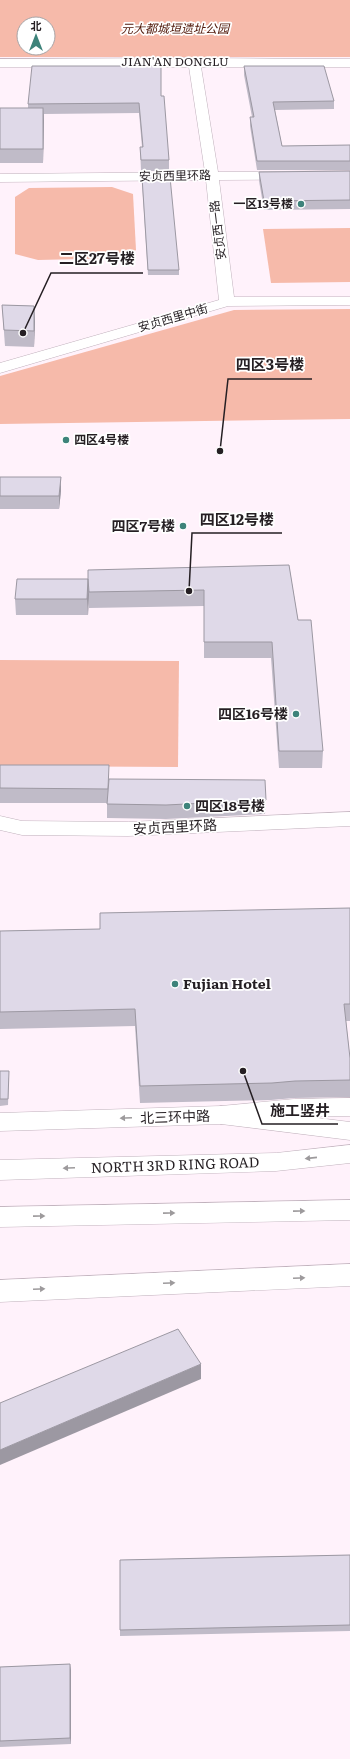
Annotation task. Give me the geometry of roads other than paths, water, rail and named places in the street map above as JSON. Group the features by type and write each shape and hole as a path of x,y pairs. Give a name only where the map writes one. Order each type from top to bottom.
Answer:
{"main road":[{"name":"安贞西一路","path":"194,62 212,176 227,302"},
{"name":"JIAN'AN DONGLU","path":"0,63 350,63"},
{"name":"安贞西里环路","path":"0,178 350,174"},
{"name":"安贞西里中街","path":"0,368 227,302 350,301"},
{"name":"安贞西里环路","path":"0,823 22,828 128,829 350,819"},
{"name":"北三环中路","path":"0,1122 221,1115 294,1108 350,1107"},
{"path":"221,1115 350,1131"},
{"name":"NORTH 3RD RING ROAD","path":"0,1170 276,1162 350,1154"},
{"path":"0,1217 350,1210"},
{"path":"0,1291 350,1275"}],"place":[{"name":"一区13号楼","path":"301,204"},
{"name":"二区27号楼","path":"23,333"},
{"name":"四区4号楼","path":"66,440"},
{"name":"四区3号楼","path":"220,451"},
{"name":"四区7号楼","path":"183,526"},
{"name":"四区12号楼","path":"189,591"},
{"name":"四区16号楼","path":"296,714"},
{"name":"四区18号楼","path":"187,806"},
{"name":"Fujian Hotel","path":"175,984"},
{"name":"施工竖井","path":"243,1071"}],"park label":[{"name":"元大都城垣遗址公园","path":"175,29"}]}
